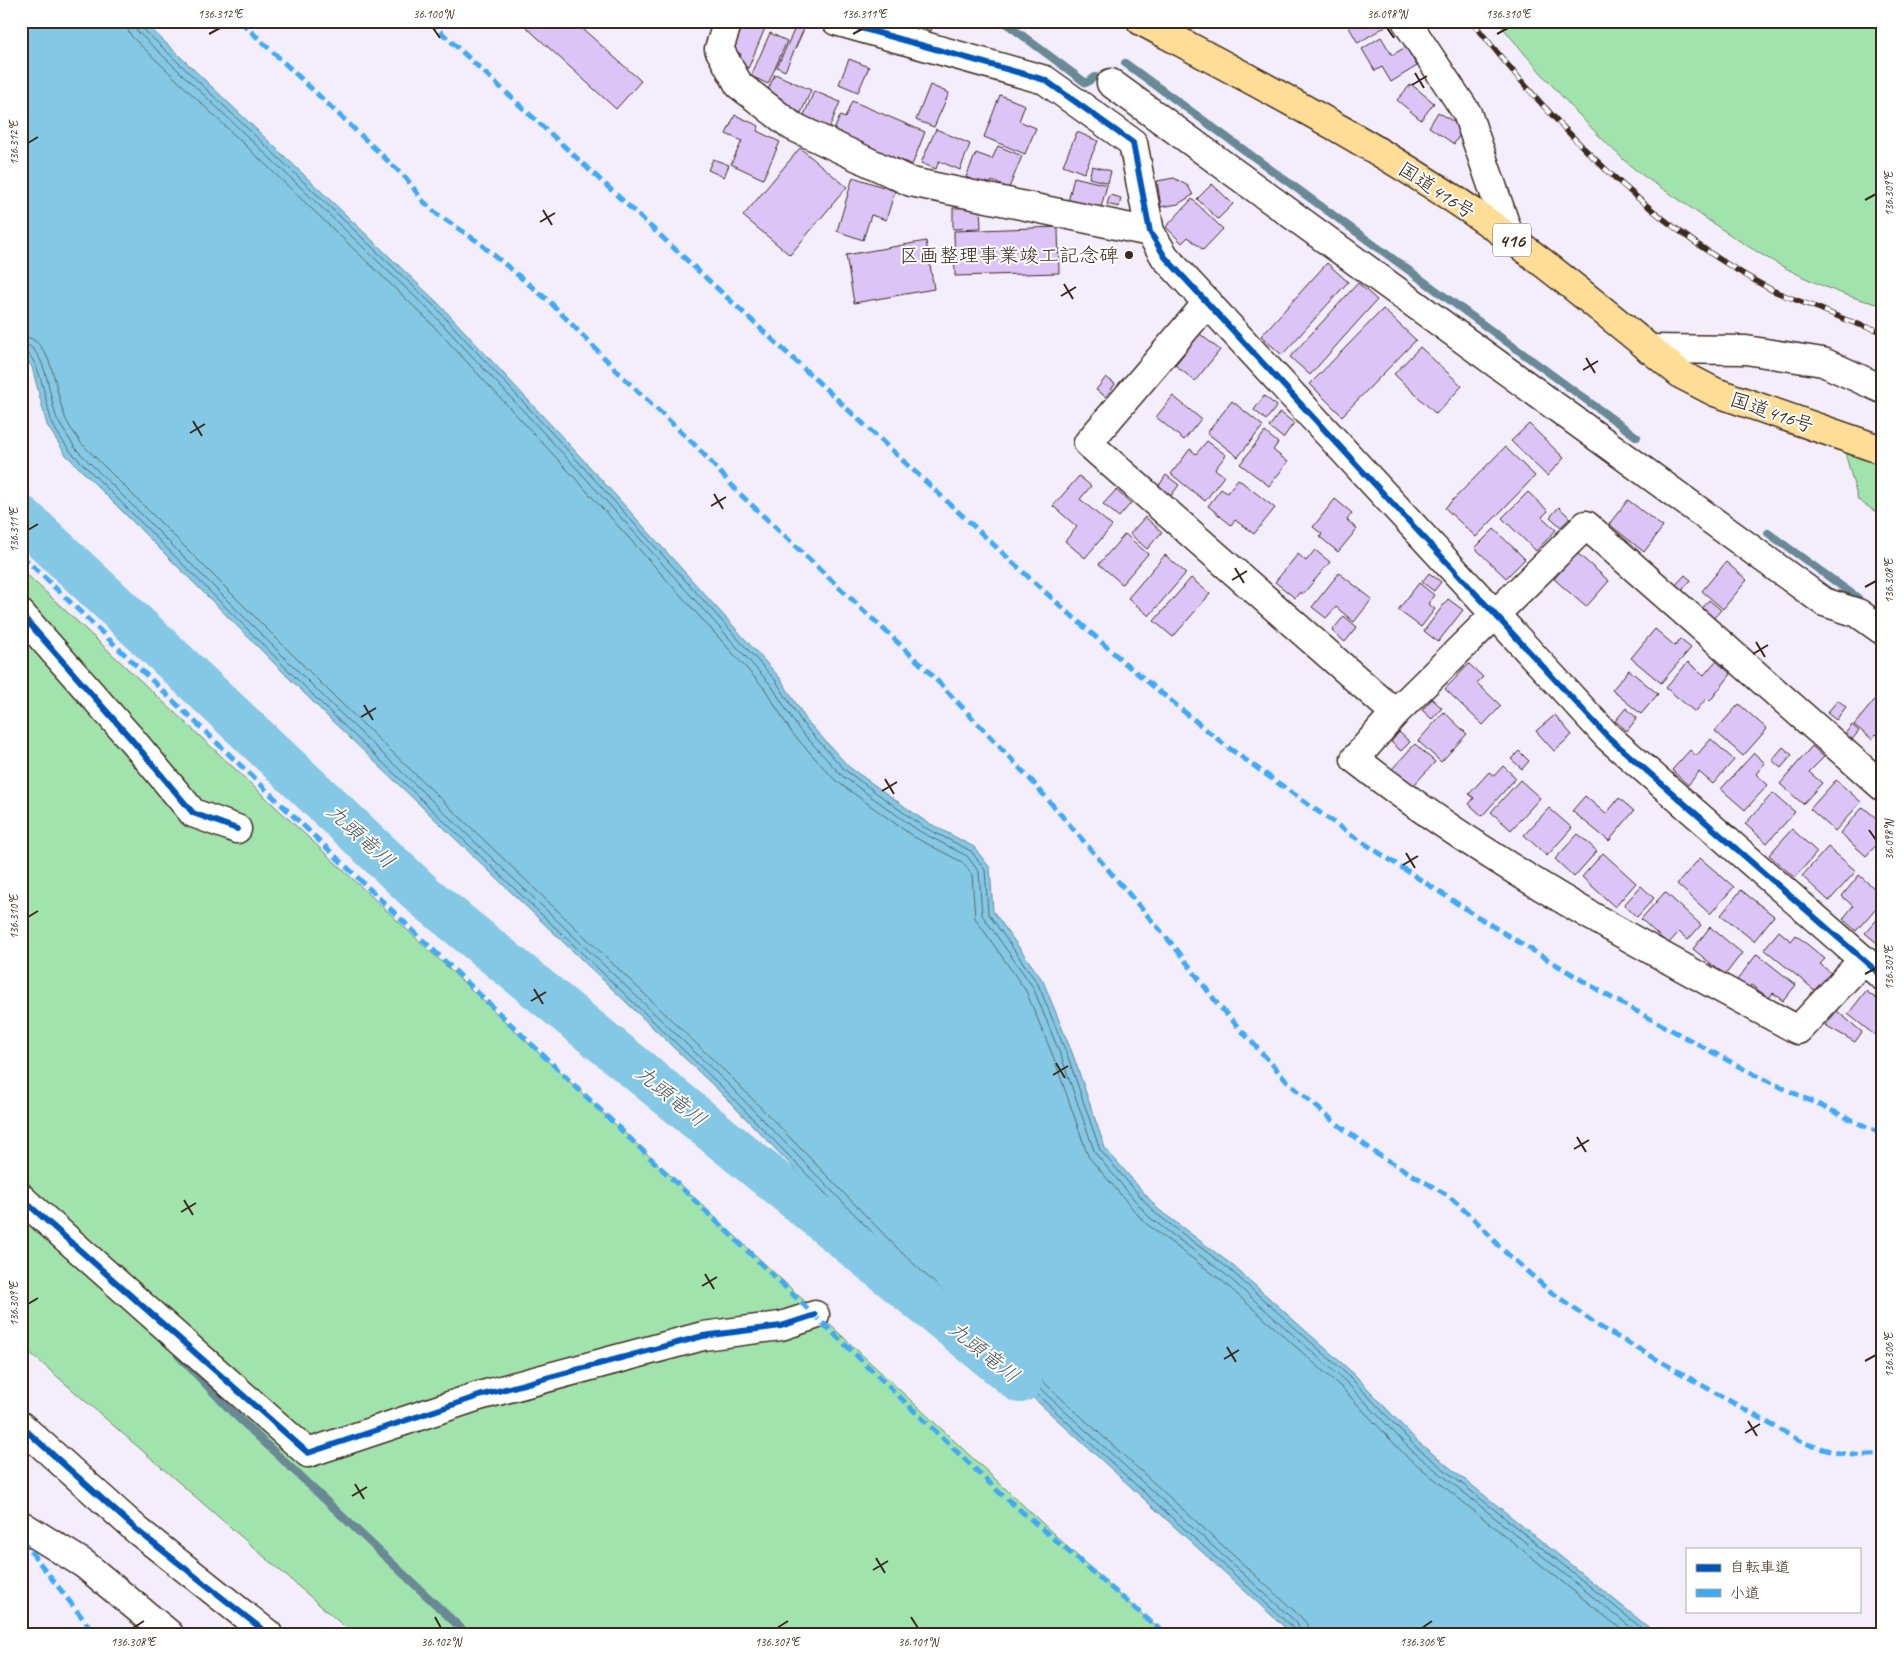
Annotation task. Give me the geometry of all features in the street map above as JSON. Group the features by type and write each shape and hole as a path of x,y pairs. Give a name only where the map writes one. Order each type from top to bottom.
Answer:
{"highway":[{"name":"国道416号","path":"1141,21 1274,92 1372,149 1510,238 1682,375 1715,392 1882,450"}],"street":[{"path":"728,21 719,49 739,85 792,126 911,182 1150,232"},
{"path":"836,21 1045,80 1133,142 1150,232 1165,257 1208,302 1495,614 1608,737 1872,968 1798,1030 1677,965 1557,896 1410,802 1355,759 1395,713 1495,614 1586,525 1882,786"},
{"path":"1406,21 1467,113 1510,238"},
{"path":"1111,83 1824,602 1858,613 1882,630"},
{"path":"1208,302 1088,443 1395,713"},
{"path":"1649,349 1746,350 1823,362 1882,388"},
{"path":"21,614 132,740 193,813 237,829"},
{"path":"21,1198 308,1453 479,1396 703,1336 781,1326 814,1315"},
{"path":"21,1426 138,1531 268,1634"},
{"path":"21,1525 84,1564 169,1634"}],"green space":[{"path":"1497,21 1882,21 1882,305 1854,298 1827,288 1775,262 1725,231 1638,172 1575,111"},
{"path":"1856,445 1882,457 1882,516 1858,500 1846,456"},
{"path":"21,569 1116,1592 1165,1634 353,1634 21,1345"}],"water":[{"path":"21,21 143,21 440,305 589,466 780,678 807,721 849,767 925,821 974,847 990,868 993,911 1043,981 1073,1055 1105,1148 1158,1209 1232,1265 1354,1374 1418,1442 1657,1634 1292,1634 891,1268 719,1091 327,716 66,455 47,425 32,367 21,352"}],"building":[{"path":"531,21 574,21 641,81 616,109 526,27"},
{"path":"744,21 768,21 747,71 742,69 738,63 741,54 733,50"},
{"path":"917,21 934,21 931,31 916,26"},
{"path":"1390,21 1391,23 1358,43 1346,22"},
{"path":"796,26 804,29 785,71 777,67"},
{"path":"770,33 787,41 768,84 751,76"},
{"path":"1381,37 1392,55 1406,47 1417,66 1391,82 1382,67 1375,71 1362,49"},
{"path":"849,59 869,67 858,92 839,84"},
{"path":"775,74 811,90 801,113 779,104 781,98 767,92"},
{"path":"1411,84 1434,103 1421,120 1397,100"},
{"path":"930,85 949,93 934,127 916,120"},
{"path":"814,91 840,102 828,131 802,120"},
{"path":"1000,95 1025,105 1019,121 1036,128 1025,154 984,137"},
{"path":"852,101 925,132 912,165 897,158 895,162 832,135 840,116 845,118"},
{"path":"1438,112 1464,128 1454,144 1429,127"},
{"path":"735,115 759,126 757,131 780,142 763,179 731,164 742,141 726,134"},
{"path":"936,129 970,144 960,170 939,161 936,169 921,163"},
{"path":"1077,132 1098,141 1084,173 1063,165"},
{"path":"998,146 1022,156 1009,188 992,181 989,187 966,177 976,153 992,159"},
{"path":"800,148 847,187 790,255 743,216"},
{"path":"713,159 729,165 724,177 708,170"},
{"path":"1092,166 1111,171 1108,183 1089,178"},
{"path":"853,177 895,191 886,220 871,215 863,240 837,231"},
{"path":"1074,177 1107,185 1100,211 1068,202"},
{"path":"1174,178 1188,186 1193,195 1178,204 1161,207 1157,181"},
{"path":"1212,184 1233,204 1218,219 1197,199"},
{"path":"1110,195 1121,198 1119,207 1107,204"},
{"path":"1192,199 1223,229 1203,250 1188,237 1182,243 1166,227"},
{"path":"980,207 981,228 953,229 953,208"},
{"path":"1058,227 1059,273 955,276 954,231"},
{"path":"926,241 934,289 854,303 846,255"},
{"path":"1327,263 1348,282 1282,355 1261,336"},
{"path":"1358,283 1377,300 1310,375 1290,357"},
{"path":"1383,309 1416,340 1342,416 1310,384"},
{"path":"1200,334 1220,350 1195,381 1175,365"},
{"path":"1420,347 1462,386 1436,414 1394,374"},
{"path":"1106,377 1115,384 1106,397 1096,390"},
{"path":"1173,396 1201,419 1184,440 1156,417"},
{"path":"1264,396 1277,406 1266,420 1254,410"},
{"path":"1232,401 1263,426 1238,457 1207,433"},
{"path":"1280,412 1294,423 1283,438 1269,427"},
{"path":"1529,424 1564,458 1547,476 1511,441"},
{"path":"1265,432 1278,443 1273,450 1288,462 1269,486 1240,464"},
{"path":"1207,441 1226,455 1215,469 1224,476 1205,501 1171,474 1190,449 1196,454"},
{"path":"1505,447 1535,476 1476,537 1445,508"},
{"path":"1166,475 1179,485 1170,497 1158,487"},
{"path":"1079,476 1091,486 1080,499 1112,526 1085,558 1065,541 1077,527 1053,506"},
{"path":"1238,479 1275,508 1254,534 1235,520 1231,525 1208,506 1221,489 1227,493"},
{"path":"1116,490 1131,503 1119,517 1103,504"},
{"path":"1528,492 1548,511 1542,517 1556,530 1536,551 1502,518"},
{"path":"1335,499 1352,513 1347,520 1357,529 1338,552 1320,537 1322,534 1313,527"},
{"path":"1628,500 1663,527 1644,552 1609,524"},
{"path":"1559,507 1570,518 1561,527 1550,517"},
{"path":"1145,517 1162,532 1147,549 1130,534"},
{"path":"1494,529 1525,559 1506,578 1475,548"},
{"path":"1125,534 1148,554 1122,584 1099,564"},
{"path":"1315,550 1330,562 1303,594 1300,592 1295,598 1275,582 1298,554 1306,561"},
{"path":"1577,553 1609,581 1586,607 1554,579"},
{"path":"1165,555 1186,573 1149,616 1128,598"},
{"path":"1726,562 1747,580 1723,609 1702,591"},
{"path":"1339,573 1372,599 1354,622 1336,607 1326,618 1312,607"},
{"path":"1429,573 1441,582 1434,591 1422,582"},
{"path":"1685,575 1691,580 1680,593 1674,587"},
{"path":"1191,578 1210,594 1173,637 1154,621"},
{"path":"1419,583 1434,595 1428,604 1435,609 1421,627 1398,610"},
{"path":"1448,599 1463,610 1438,642 1424,631"},
{"path":"1709,600 1721,610 1712,620 1700,611"},
{"path":"1344,616 1357,627 1345,642 1332,631"},
{"path":"1655,629 1675,646 1680,639 1691,648 1661,683 1631,658"},
{"path":"1716,661 1731,674 1710,701 1707,698 1695,712 1666,688 1688,662 1704,675"},
{"path":"1469,664 1483,677 1477,683 1501,706 1483,725 1445,689"},
{"path":"1629,670 1658,694 1641,714 1612,690"},
{"path":"1882,691 1882,739 1876,734 1872,739 1854,725"},
{"path":"1432,699 1442,708 1432,719 1422,710"},
{"path":"1838,700 1846,707 1836,720 1827,713"},
{"path":"1739,704 1767,729 1743,756 1715,731"},
{"path":"1626,708 1637,718 1627,731 1615,721"},
{"path":"1444,712 1467,734 1441,762 1418,741"},
{"path":"1555,715 1572,735 1554,751 1536,731"},
{"path":"1852,725 1859,731 1850,742 1843,736"},
{"path":"1399,732 1410,742 1401,751 1391,742"},
{"path":"1711,739 1734,760 1713,784 1699,772 1688,785 1672,770 1690,750 1696,756"},
{"path":"1415,744 1435,762 1412,787 1392,769"},
{"path":"1812,746 1824,757 1809,772 1822,783 1803,804 1780,784"},
{"path":"1783,747 1792,755 1781,768 1772,760"},
{"path":"1519,751 1529,761 1522,769 1511,759"},
{"path":"1754,753 1765,763 1756,774 1768,785 1745,810 1721,789"},
{"path":"1503,766 1516,778 1482,816 1469,804 1474,798 1469,794 1489,772 1494,776"},
{"path":"1520,780 1540,798 1511,830 1491,812"},
{"path":"1836,780 1861,802 1835,831 1810,809"},
{"path":"1773,793 1795,812 1767,843 1745,824"},
{"path":"1585,796 1606,814 1619,798 1634,811 1609,841 1572,811"},
{"path":"1863,807 1882,823 1882,839 1866,856 1840,833"},
{"path":"1549,808 1572,828 1547,856 1524,835"},
{"path":"1792,829 1817,852 1795,878 1769,855"},
{"path":"1578,834 1597,851 1574,877 1555,859"},
{"path":"1828,847 1856,871 1829,901 1802,876"},
{"path":"1603,853 1636,883 1615,907 1582,877"},
{"path":"1700,858 1734,887 1710,914 1677,884"},
{"path":"1882,860 1882,872 1876,867"},
{"path":"1859,875 1882,895 1882,901 1856,931 1843,919 1853,906 1842,896"},
{"path":"1641,886 1654,898 1637,917 1624,905"},
{"path":"1741,890 1774,916 1754,941 1721,915"},
{"path":"1665,892 1701,925 1688,940 1679,932 1668,944 1641,919"},
{"path":"1882,914 1882,947 1865,933"},
{"path":"1710,927 1742,953 1725,975 1693,949"},
{"path":"1779,931 1791,941 1796,935 1825,959 1820,964 1831,973 1817,992 1764,949"},
{"path":"1757,954 1796,985 1783,1001 1773,993 1769,998 1751,985 1748,989 1737,980"},
{"path":"1866,991 1882,1003 1882,1031 1877,1037 1848,1014"},
{"path":"1837,1011 1862,1032 1855,1042 1825,1025"}],"waterway":[{"path":"1003,21 1086,83 1095,77"},
{"path":"1125,63 1637,437"},
{"name":"九頭竜川","path":"21,517 424,896 1020,1381"},
{"path":"1768,533 1858,598"},
{"path":"21,1178 33,1195"},
{"path":"178,1355 231,1411 467,1634"}],"railway":[{"path":"1472,21 1537,99 1572,136 1608,172 1686,236 1772,290 1865,327 1882,331"}],"marked path":[{"path":"240,21 406,178 423,201 437,214 477,241 549,301 629,383 697,447 740,494 927,670 1031,780 1178,951 1220,1007 1291,1085 1332,1120 1377,1154 1449,1196 1503,1250 1547,1289 1600,1327 1800,1441 1850,1455 1882,1454"},
{"path":"429,21 1035,583 1126,664 1226,746 1350,834 1489,924 1610,997 1755,1075 1882,1134"},
{"path":"21,555 1000,1493 1165,1634"},
{"path":"21,1539 95,1634"}],"cycle path":[{"path":"836,21 1045,80 1133,143 1150,232 1165,257 1608,737 1882,976"},
{"path":"21,614 132,740 193,813 237,829"},
{"path":"21,1198 308,1453 479,1396 703,1336 781,1326 815,1315"},
{"path":"21,1426 138,1531 268,1634"}],"place":[{"name":"区画整理事業竣工記念碑","path":"1129,255"}]}
